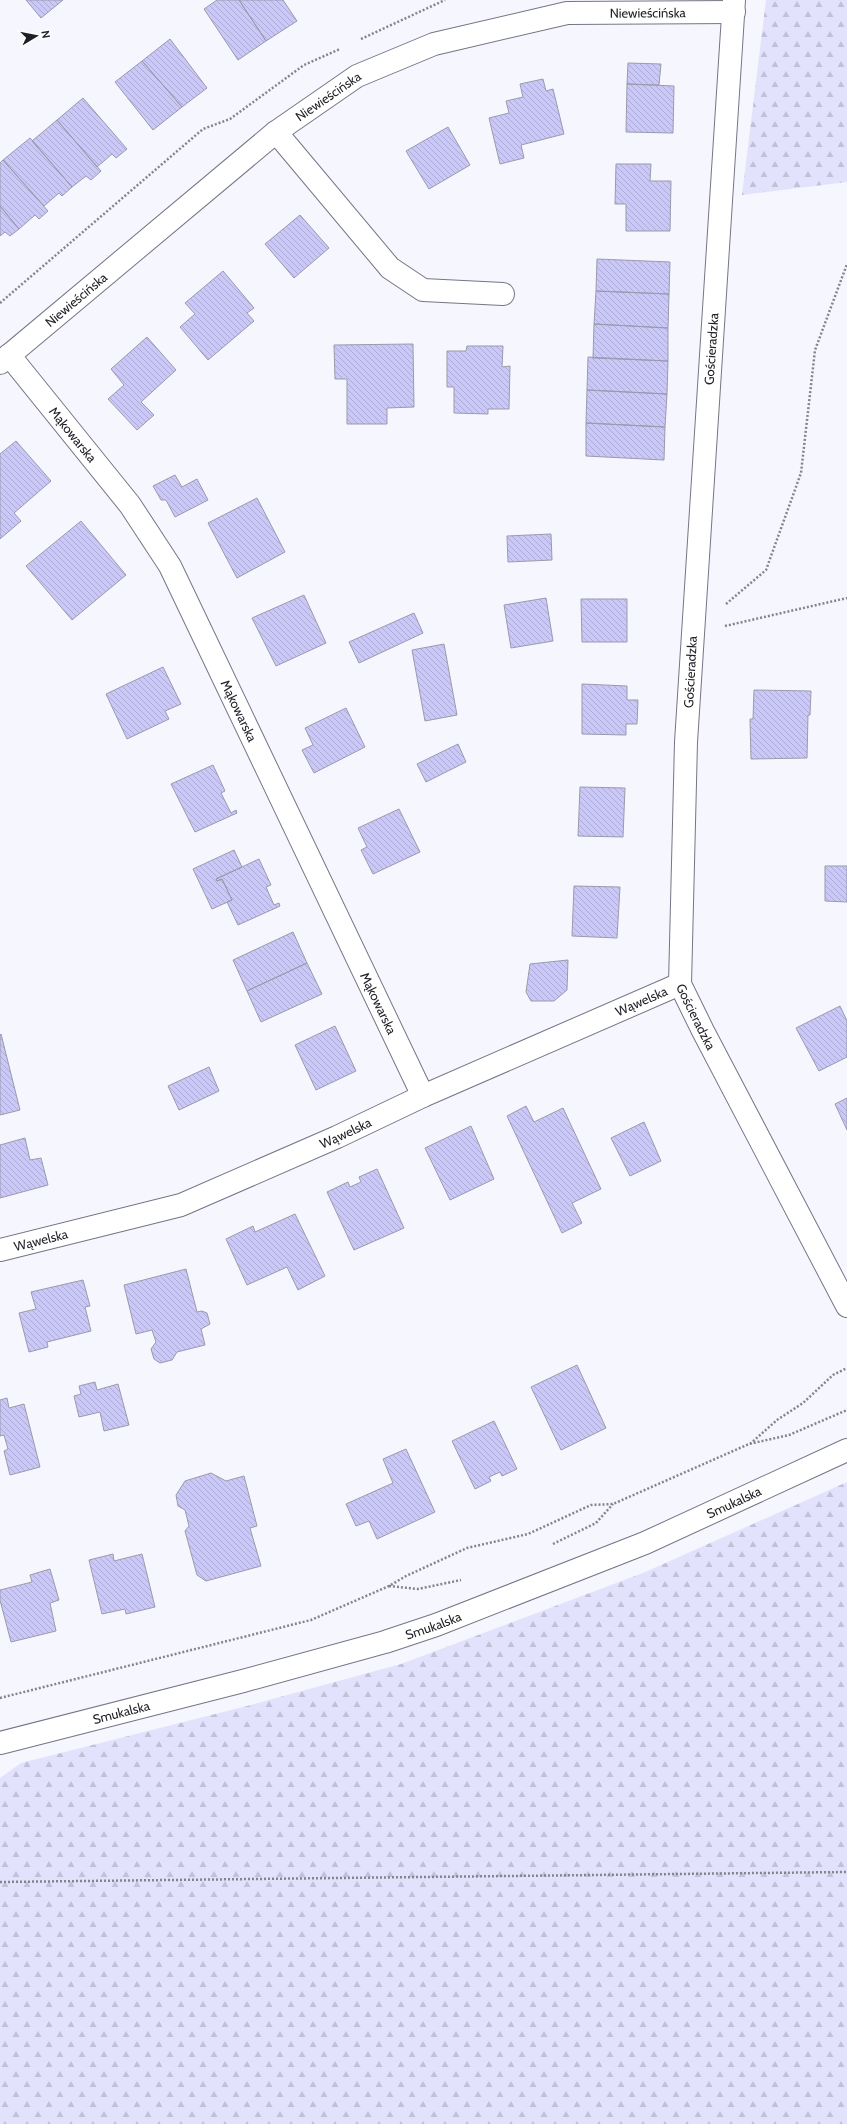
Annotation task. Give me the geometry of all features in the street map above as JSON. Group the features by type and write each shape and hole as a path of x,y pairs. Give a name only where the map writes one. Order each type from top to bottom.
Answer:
{"street":[{"name":"Niewieścińska","path":"4,359 276,132 356,76 434,44 567,13 734,6"},
{"name":"Gościeradzka","path":"734,6 692,633 686,742 680,984 703,1031 847,1306"},
{"path":"276,132 390,268 423,290 503,294"},
{"name":"Mąkowarska","path":"4,359 130,505 170,566 423,1096"},
{"name":"Wąwelska","path":"0,1250 181,1205 337,1137 423,1096 680,984"},
{"name":"Smukalska","path":"0,1742 250,1679 385,1642 436,1625 645,1543 847,1450"}],"path":[{"path":"360,40 445,0"},
{"path":"0,303 202,129 230,119 304,65 346,46"},
{"path":"692,633 766,570 801,473 815,350 847,264"},
{"path":"692,633 847,598"},
{"path":"749,1444 777,1420 803,1403 834,1375 847,1368"},
{"path":"0,1698 311,1620 389,1586 406,1576 468,1548 528,1534 591,1505 613,1504 749,1444 789,1435 847,1410"},
{"path":"549,1546 596,1523 613,1504"},
{"path":"389,1586 418,1589 468,1579"},
{"path":"0,1882 847,1872"}],"green space":[{"path":"766,0 847,0 847,182 742,195"},
{"path":"847,1482 847,2124 0,2124 0,1778 21,1763 247,1706 401,1664 643,1573"}],"building":[{"path":"26,0 63,0 41,18"},
{"path":"217,0 239,0 266,41 238,60 204,9"},
{"path":"239,0 283,0 297,21 266,41"},
{"path":"170,39 207,88 182,107 142,61"},
{"path":"142,61 182,107 153,130 115,82"},
{"path":"628,63 661,64 659,85 627,84"},
{"path":"543,79 546,91 553,89 564,134 521,145 524,158 500,164 489,118 509,113 506,101 523,97 520,84"},
{"path":"627,84 674,86 673,133 626,132"},
{"path":"83,98 127,149 116,158 112,154 97,167 57,120"},
{"path":"57,120 101,171 91,180 86,176 72,187 32,141"},
{"path":"448,127 470,165 429,189 406,151"},
{"path":"30,138 72,187 62,196 59,193 44,206 3,160"},
{"path":"3,160 48,211 39,219 35,215 19,229 0,206 0,163"},
{"path":"616,164 651,164 650,181 671,181 670,231 626,231 626,204 615,204"},
{"path":"0,206 19,229 10,236 5,232 0,236"},
{"path":"300,215 329,248 294,278 265,244"},
{"path":"597,259 670,262 669,294 596,291"},
{"path":"223,271 254,308 247,313 254,321 208,360 180,327 195,314 185,303"},
{"path":"596,291 669,294 668,328 594,324"},
{"path":"594,324 668,328 668,361 593,358"},
{"path":"147,337 176,370 141,402 154,415 137,430 108,399 124,385 111,369"},
{"path":"413,344 414,407 387,408 387,424 347,424 347,379 335,379 334,345"},
{"path":"467,346 503,346 502,367 510,366 509,409 488,409 488,414 454,413 454,387 447,387 447,351 466,351"},
{"path":"588,357 668,361 667,394 587,390"},
{"path":"587,390 667,394 665,427 586,423"},
{"path":"586,423 665,427 664,460 586,456"},
{"path":"16,441 51,481 14,513 21,521 0,539 0,454"},
{"path":"175,475 182,487 197,479 208,500 175,517 166,500 161,500 153,486"},
{"path":"257,498 285,552 237,578 208,523"},
{"path":"81,521 126,575 72,620 26,566"},
{"path":"551,534 552,560 508,562 507,536"},
{"path":"304,595 326,643 276,666 252,618"},
{"path":"546,598 553,641 511,648 504,605"},
{"path":"581,599 627,599 627,642 582,642"},
{"path":"414,613 423,633 359,663 349,642"},
{"path":"444,644 457,715 425,721 412,650"},
{"path":"163,667 181,704 165,711 169,719 127,739 106,694"},
{"path":"582,684 627,686 627,700 638,700 637,724 626,724 626,735 582,734"},
{"path":"754,690 811,691 810,715 808,715 807,758 751,759 750,719 753,719"},
{"path":"346,708 365,747 314,773 302,750 313,745 305,728"},
{"path":"458,744 466,762 426,782 417,764"},
{"path":"213,765 225,791 221,793 231,813 236,810 237,813 195,832 171,784"},
{"path":"580,787 625,788 623,837 578,836"},
{"path":"399,809 420,852 373,874 361,850 367,847 358,828"},
{"path":"234,850 242,867 216,879 217,881 222,879 232,900 212,909 193,869"},
{"path":"259,859 271,885 266,887 274,905 279,903 280,906 238,925 227,902 232,900 222,879 217,881 216,879"},
{"path":"825,866 847,866 847,902 825,901"},
{"path":"574,886 620,887 617,938 572,936"},
{"path":"293,932 307,963 247,991 233,960"},
{"path":"568,960 567,990 554,1001 531,1001 526,992 530,964"},
{"path":"307,963 322,994 261,1022 247,991"},
{"path":"840,1006 847,1021 847,1057 819,1071 796,1028"},
{"path":"335,1026 356,1071 316,1090 295,1045"},
{"path":"1,1034 20,1110 0,1115 0,1035"},
{"path":"209,1067 219,1091 179,1110 168,1086"},
{"path":"847,1098 847,1130 835,1104"},
{"path":"526,1106 534,1122 563,1108 601,1189 572,1203 582,1223 562,1233 507,1116"},
{"path":"644,1122 661,1161 630,1176 611,1138"},
{"path":"471,1126 494,1179 450,1200 425,1148"},
{"path":"25,1138 30,1160 41,1158 48,1185 0,1198 0,1145"},
{"path":"377,1169 404,1228 354,1250 327,1192 348,1182 350,1187 361,1182 359,1177"},
{"path":"295,1214 325,1276 298,1290 287,1267 247,1285 226,1239 253,1226 255,1232"},
{"path":"186,1269 197,1312 202,1311 207,1313 210,1324 201,1329 205,1345 177,1352 172,1360 160,1363 154,1359 151,1349 156,1342 152,1330 136,1334 124,1285"},
{"path":"83,1280 90,1306 85,1307 91,1331 47,1342 48,1347 29,1352 19,1313 36,1309 31,1292"},
{"path":"577,1365 606,1428 561,1450 531,1387"},
{"path":"95,1382 97,1390 118,1384 129,1425 104,1431 100,1412 79,1417 74,1396 81,1394 79,1386"},
{"path":"7,1398 9,1408 24,1404 40,1467 10,1475 4,1451 8,1449 4,1435 0,1436 0,1400"},
{"path":"494,1421 517,1469 502,1476 500,1472 489,1477 491,1481 475,1489 452,1441"},
{"path":"406,1449 435,1512 377,1539 369,1521 356,1526 346,1504 393,1483 383,1459"},
{"path":"211,1473 226,1481 244,1476 257,1526 250,1528 261,1566 206,1581 197,1575 185,1531 189,1526 185,1510 178,1506 176,1495 185,1481"},
{"path":"113,1554 114,1561 142,1554 155,1607 126,1614 125,1609 102,1614 89,1560"},
{"path":"50,1569 59,1600 50,1603 56,1631 11,1642 0,1600 0,1590 32,1582 30,1575"}]}
